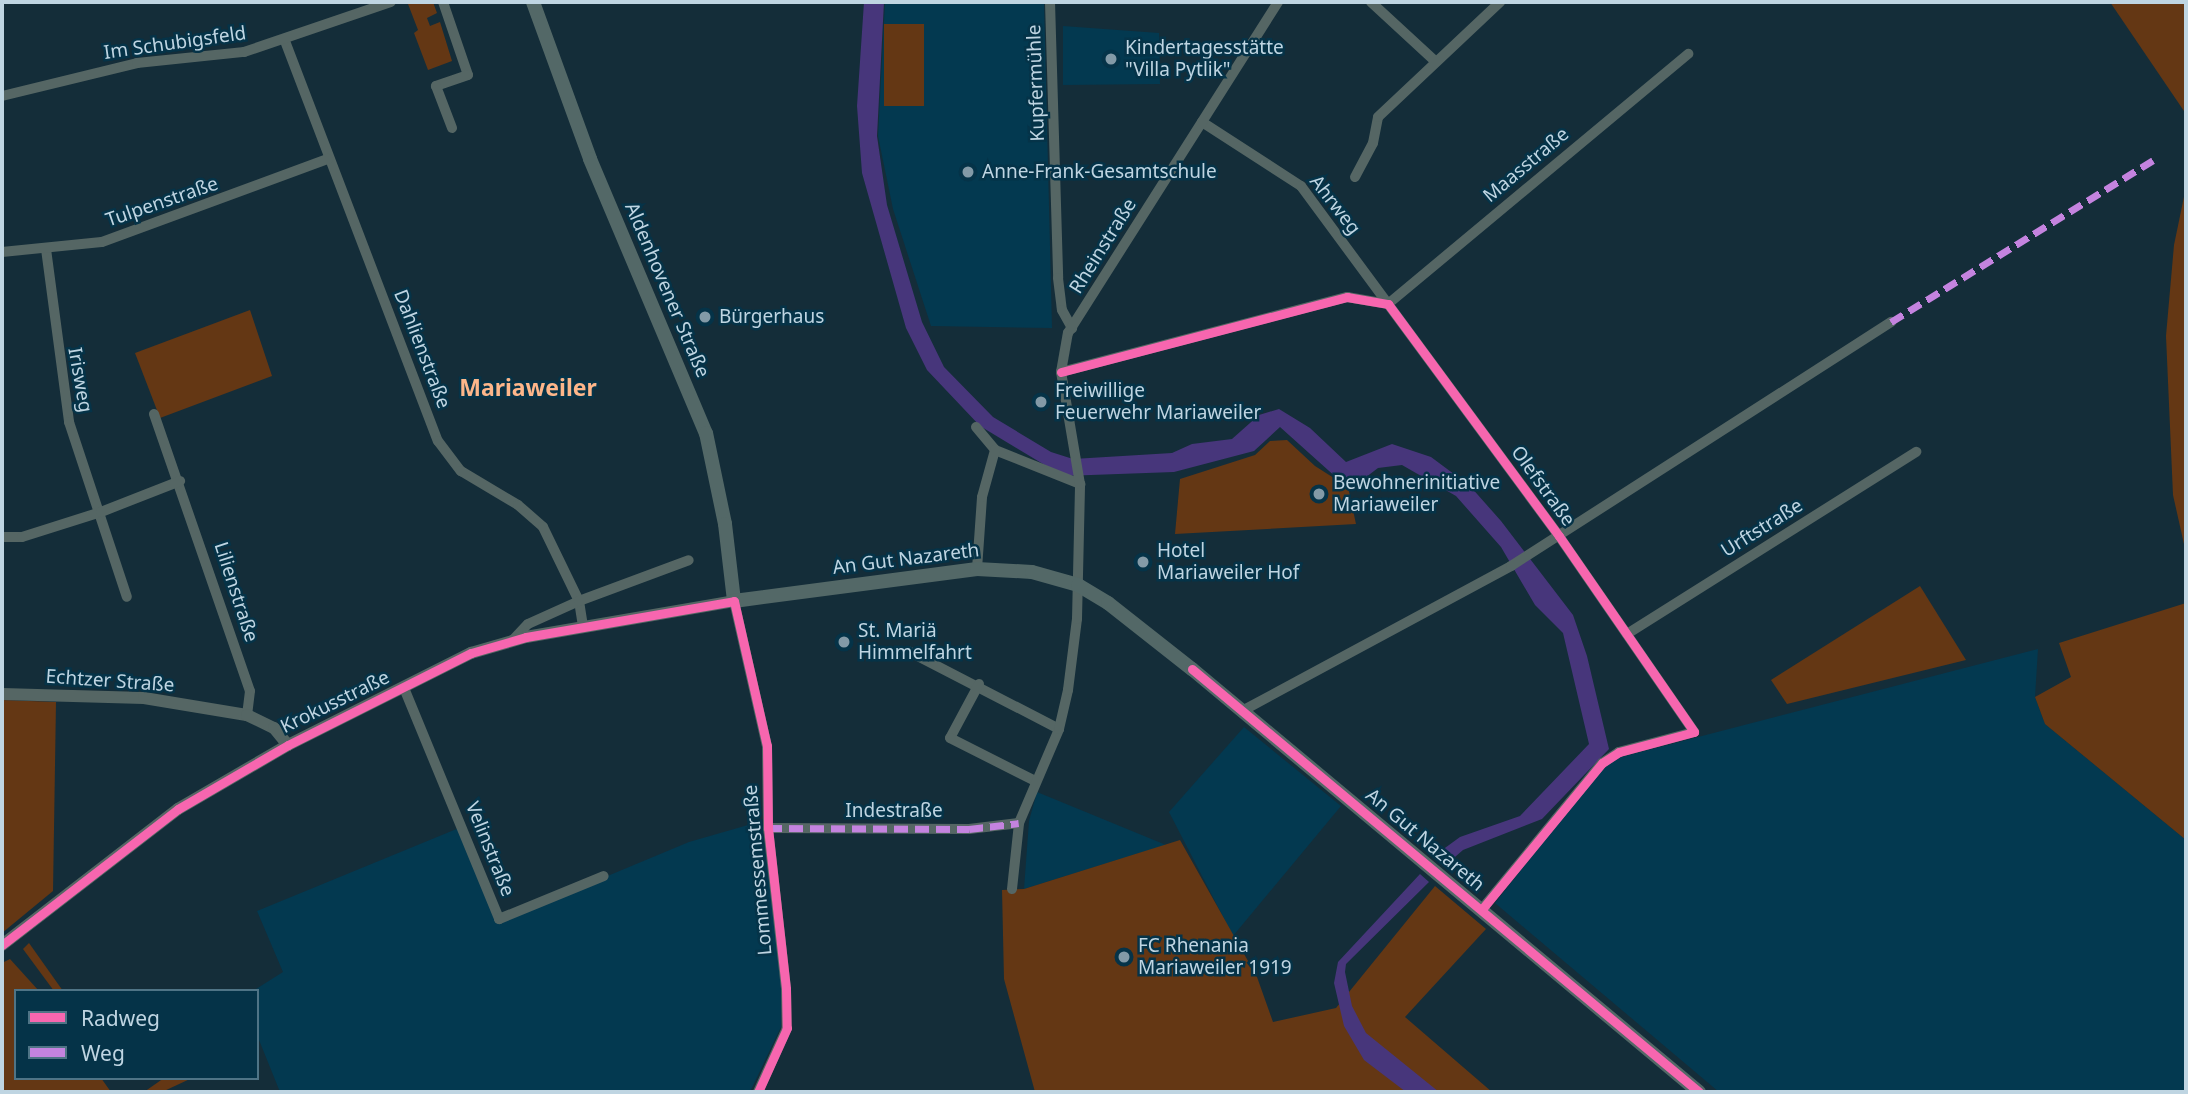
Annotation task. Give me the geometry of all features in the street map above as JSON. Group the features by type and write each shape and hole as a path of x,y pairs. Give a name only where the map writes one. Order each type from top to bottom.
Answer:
{"main road":[{"name":"Aldenhovener Straße","path":"533,2 590,159 706,433 725,524 734,601"},
{"name":"An Gut Nazareth","path":"734,601 977,569 1032,572 1078,585 1108,603 1242,711 1699,1092"}],"street":[{"name":"Im Schubigsfeld","path":"2,96 137,63 229,55 285,41 391,2"},
{"path":"443,2 468,75 436,86 452,128"},
{"name":"Kupfermühle","path":"1049,2 1058,278 1062,310 1072,328"},
{"name":"Rheinstraße","path":"1061,372 1072,328 1278,2"},
{"path":"1371,2 1435,61"},
{"path":"1355,177 1373,143 1378,117 1500,2"},
{"name":"Dahlienstraße","path":"285,41 438,440 461,471 517,505 543,527 579,601 583,626"},
{"name":"Maasstraße","path":"1388,304 1688,54"},
{"name":"Ahrweg","path":"1202,122 1301,186 1388,304"},
{"name":"Tulpenstraße","path":"2,252 102,242 328,159"},
{"name":"Irisweg","path":"46,249 69,422 101,512"},
{"path":"1012,889 1020,823 1035,781 1059,729 1068,690 1078,585 1079,481 1061,372 1347,297 1388,304"},
{"name":"Olefstraße","path":"1388,304 1559,536 1694,732 1619,752 1602,763 1482,909"},
{"name":"Olefstraße","path":"1242,711 1530,555 1891,322"},
{"name":"Lilienstraße","path":"154,414 180,481 250,691 247,715"},
{"path":"976,427 995,450 1079,481"},
{"path":"977,569 982,497 995,450"},
{"name":"Urftstraße","path":"1627,634 1916,452"},
{"path":"2,537 22,537 101,512 180,481"},
{"path":"101,512 127,597"},
{"name":"Krokusstraße","path":"512,641 528,624 579,601 689,560"},
{"name":"Krokusstraße","path":"2,945 177,808 288,745 471,653 583,626 734,601"},
{"name":"Lommessemstraße","path":"734,601 767,746 768,828 787,1028 758,1092"},
{"path":"908,651 979,684 1059,729"},
{"path":"979,684 950,738 1035,781"},
{"name":"Velinstraße","path":"404,688 499,919 604,876"},
{"name":"Echtzer Straße","path":"2,694 144,698 247,715 275,728 288,745"},
{"name":"Indestraße","path":"768,828 969,829 1020,823"}],"shaded area":[{"path":"433,2 437,13 427,18 430,26 440,22 452,61 428,70 414,33 418,30 408,4"},
{"path":"864,2 884,2 877,136 887,205 922,322 944,367 993,417 1051,452 1073,459 1172,453 1192,444 1232,439 1259,415 1279,409 1310,428 1346,462 1392,444 1431,457 1470,486 1501,521 1573,615 1587,656 1609,749 1542,819 1463,850 1448,863 1438,853 1460,837 1520,816 1589,744 1563,633 1535,605 1501,547 1456,496 1402,465 1378,468 1357,484 1338,479 1280,427 1254,451 1174,472 1063,476 980,426 927,370 906,328 862,173 857,106"},
{"name":"Anne-Frank-Gesamtschule","path":"885,2 1044,2 1052,328 931,326 893,209 878,136"},
{"path":"2110,2 2186,2 2186,114"},
{"path":"884,24 924,24 924,106 884,106"},
{"name":"Kindertagesstätte \"Villa Pytlik\"","path":"1063,26 1159,33 1160,84 1063,85"},
{"path":"2186,187 2186,553 2173,495 2166,336 2174,245"},
{"path":"250,310 272,376 160,418 135,353"},
{"path":"1287,440 1315,466 1348,487 1356,524 1175,534 1180,479 1255,455 1270,441"},
{"path":"1920,586 1966,660 1787,704 1771,680"},
{"path":"2186,603 2186,840 2045,724 2035,697 2071,677 2059,643"},
{"path":"2038,649 2035,697 2045,724 2186,840 2186,1092 1719,1092 1495,903 1603,766 1621,757"},
{"path":"2,700 56,702 53,891 2,933"},
{"path":"1244,727 1341,806 1233,936 1169,812"},
{"path":"1037,792 1166,845 1024,889 1029,821"},
{"path":"762,821 782,989 781,1027 750,1092 280,1092 259,1040 259,989 256,989 283,972 257,911 459,828 497,922 689,842"},
{"name":"FC Rhenania Mariaweiler 1919","path":"1180,840 1257,977 1273,1022 1336,1008 1435,886 1486,929 1405,1017 1492,1092 1035,1092 1004,979 1002,890 1024,889"},
{"path":"1420,874 1429,882 1346,964 1345,972 1352,1006 1366,1033 1439,1092 1406,1092 1364,1060 1344,1026 1334,983 1338,962"},
{"path":"29,943 62,989 53,989 23,949"},
{"path":"10,959 37,989 14,989 14,1080 102,1080 111,1092 2,1092 2,963"},
{"path":"161,1080 188,1080 162,1092 144,1092"}],"marked path":[{"path":"1891,322 2153,160"},
{"path":"768,828 969,829 1019,823"}],"cycle path":[{"path":"1061,372 1347,297 1388,304 1559,536 1694,732 1619,752 1602,763 1482,909"},
{"path":"2,945 178,809 288,745 471,653 526,637 734,601 767,746 768,828 786,989 787,1028 758,1092"},
{"path":"1192,669 1699,1092"}],"place":[{"name":"Kindertagesstätte \"Villa Pytlik\"","path":"1111,59"},
{"name":"Anne-Frank-Gesamtschule","path":"968,172"},
{"name":"Bürgerhaus","path":"705,317"},
{"name":"Freiwillige Feuerwehr Mariaweiler","path":"1041,402"},
{"name":"Bewohnerinitiative Mariaweiler","path":"1319,494"},
{"name":"Hotel Mariaweiler Hof","path":"1143,562"},
{"name":"St. Mariä Himmelfahrt","path":"844,642"},
{"name":"FC Rhenania Mariaweiler 1919","path":"1124,957"}],"district":[{"name":"Mariaweiler","path":"528,387"}]}
